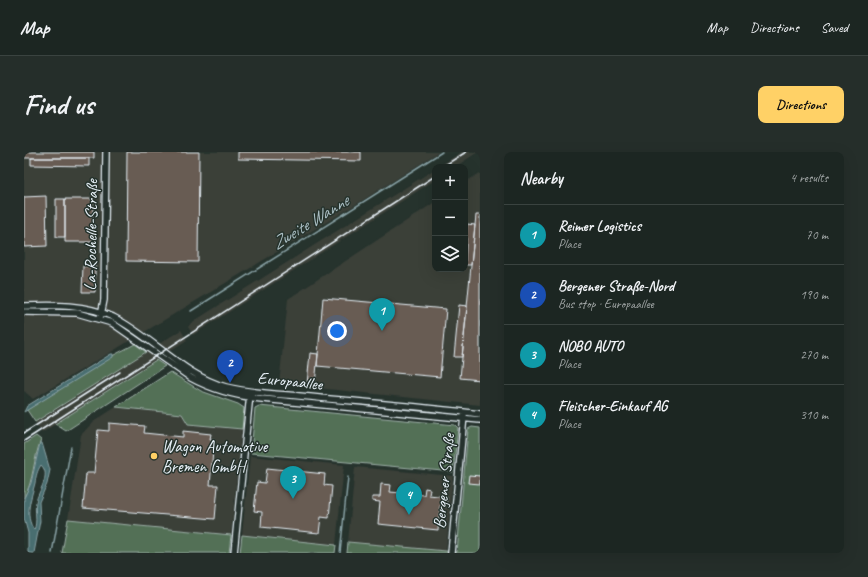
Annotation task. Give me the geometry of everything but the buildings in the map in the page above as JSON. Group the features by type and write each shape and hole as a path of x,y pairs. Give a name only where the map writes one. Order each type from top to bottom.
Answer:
{"street":[{"name":"La-Rochelle-Straße","path":"100,316 104,300 106,152"},
{"name":"Europaallee","path":"24,306 67,305 128,325 185,367 206,380 250,395 464,415 480,414"},
{"name":"Europaallee","path":"24,312 66,311 100,316"},
{"path":"234,553 250,395"},
{"name":"Europaallee","path":"464,415 480,420"},
{"name":"Bergener Straße","path":"451,553 464,415"}],"shaded area":[{"path":"24,152 439,152 360,202 33,399 24,391"},
{"path":"462,152 478,152 460,164 443,164"},
{"path":"432,171 432,182 193,335 188,327 191,323"},
{"path":"480,173 480,405 279,384 288,299 432,204 432,272 468,272 468,180"},
{"path":"181,330 187,340 42,433 35,422"},
{"path":"116,407 182,414 188,424 242,429 231,535 68,519 81,435 93,422"},
{"path":"250,456 344,465 336,545 242,535"},
{"path":"355,467 453,476 446,551 348,542"}],"green space":[{"path":"135,344 146,352 35,422 27,410 114,355"},
{"path":"156,360 165,366 66,431 55,424"},
{"path":"170,372 201,391 238,404 244,408 242,429 188,424 182,414 116,407"},
{"path":"259,406 455,425 458,428 453,472 251,453 255,408"},
{"path":"472,427 480,428 480,553 347,553 348,542 457,552 468,429"},
{"path":"36,436 41,440 36,455 30,484 24,498 24,444"},
{"path":"68,519 231,535 229,553 62,553"},
{"path":"242,535 336,545 335,553 240,553"}],"water":[{"path":"113,354 113,357 24,412 27,406"},
{"path":"40,443 42,443 50,470 47,484 39,502 40,521 34,553 28,553 28,533 24,518 24,498 31,483","holes":["41,465 44,469 45,478 36,502 36,523 34,530 29,519 29,507 38,471"]}],"waterway":[{"name":"Zweite Wanne","path":"191,311 442,152"},
{"path":"52,553 71,447"},
{"path":"340,553 348,477"}],"railway":[{"path":"447,164 466,152"},
{"path":"24,441 432,178"},
{"path":"24,433 120,372"}],"place":[{"name":"Reimer Logistics","path":"382,331"},
{"name":"Bergener Straße-Nord","path":"230,383"},
{"name":"Wagon Automotive Bremen GmbH","path":"154,456"},
{"name":"NOBO AUTO","path":"293,499"},
{"name":"Fleischer-Einkauf AG","path":"409,515"}]}
